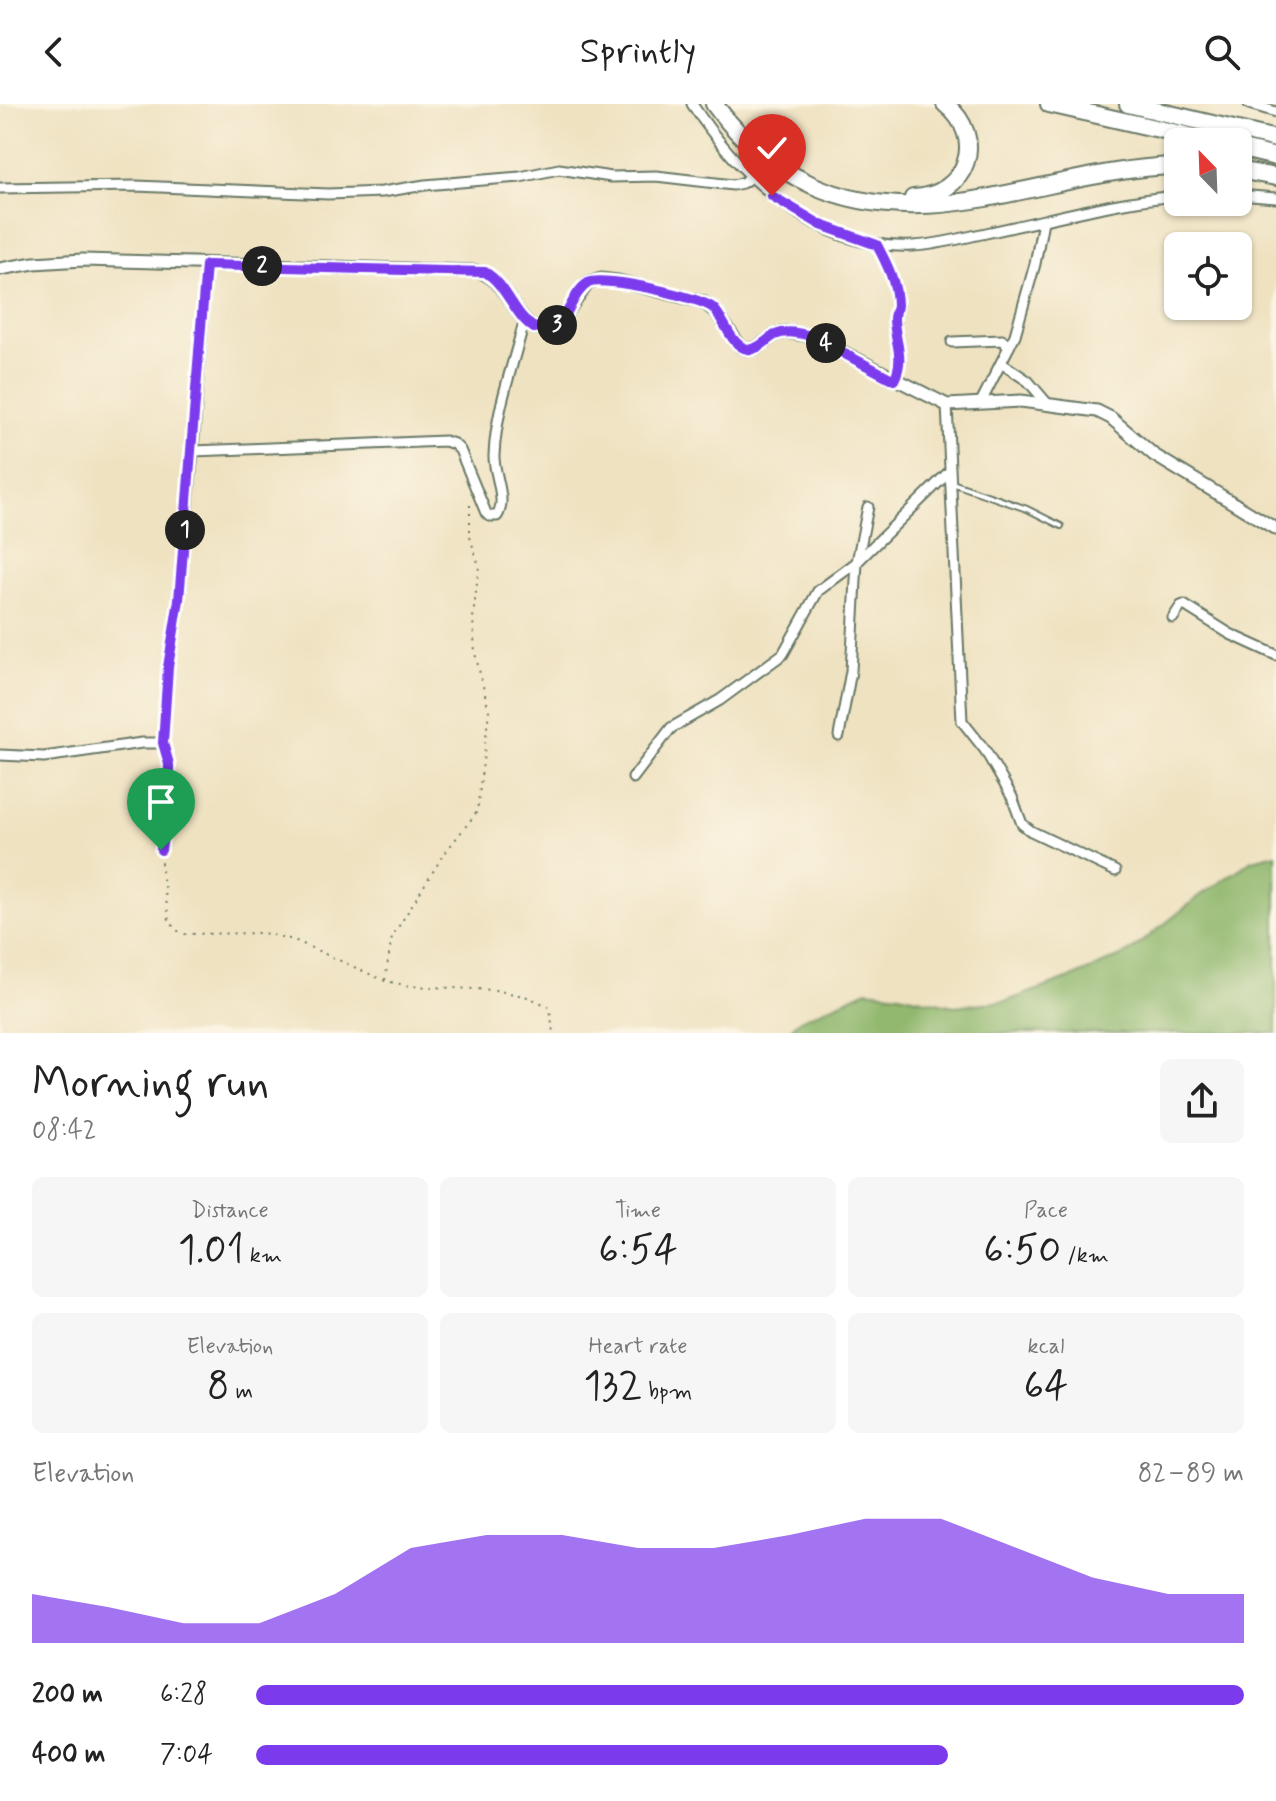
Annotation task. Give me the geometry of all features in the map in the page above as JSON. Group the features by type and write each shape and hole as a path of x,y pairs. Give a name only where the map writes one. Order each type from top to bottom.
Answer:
{"highway":[{"path":"714,104 745,141 787,172 831,193 879,205 918,207 953,204 1119,170 1164,167"},
{"path":"726,104 764,145 808,173 861,192 916,198 928,197 949,186 964,167 968,144 966,133 955,112 945,104"},
{"path":"1049,104 1164,130"},
{"path":"1128,104 1276,139"},
{"path":"1153,104 1229,127"},
{"path":"1252,151 1276,157"},
{"path":"1252,173 1276,177"}],"street":[{"path":"692,104 718,141 772,196 821,225 877,245 915,246 1164,197"},
{"path":"1249,104 1276,112"},
{"path":"0,188 136,186 328,194 382,192 520,177 559,169 611,177 656,176 733,185 751,177"},
{"path":"1252,196 1276,198"},
{"path":"981,402 1009,347 1035,264 1043,221"},
{"path":"877,245 892,277 897,307 894,317 900,369 894,380"},
{"path":"0,269 78,260 485,272 493,277 524,322 534,328 554,326 564,318 588,283 601,279 618,281 703,302 716,312 740,346 747,349 756,348 775,335 798,333 811,336 947,405 1046,402 1105,413 1154,455 1276,529"},
{"path":"0,755 44,757 142,743 163,743 168,667 179,600 193,451 206,265"},
{"path":"193,451 445,441 460,450 486,513 497,516 502,505 494,466 494,446 503,398 524,322"},
{"path":"952,342 1002,340 1009,347"},
{"path":"1001,363 1028,381 1046,402"},
{"path":"947,405 962,721 985,750 1012,797 1022,824 1044,838 1115,871"},
{"path":"633,778 671,728 720,700 783,654 818,591 857,562 949,477"},
{"path":"839,736 851,671 857,562 868,507"},
{"path":"1173,618 1184,605 1230,634 1276,655"}],"lane":[{"path":"949,477 1061,526"}],"path":[{"path":"385,981 392,937 444,854 477,812 489,711 475,653 473,618 479,566 470,537 470,498"},
{"path":"163,743 169,764 169,789 161,838 161,865 168,915 173,927 185,934 250,932 294,940 385,981 410,986 475,988 528,997 550,1007 553,1033"}],"green space":[{"path":"1276,854 1276,1033 787,1033 800,1020 867,990 954,1006 1007,1001 1076,976 1128,953 1201,895 1253,860"}],"route":[{"path":"161,850 169,789 169,764 163,743 168,667 179,600 206,265 485,272 493,277 524,322 534,328 559,323 588,283 601,279 618,281 711,306 740,346 747,349 756,348 775,335 798,333 811,336 894,380 900,369 894,317 897,307 892,277 877,245 821,225 772,196"}]}
